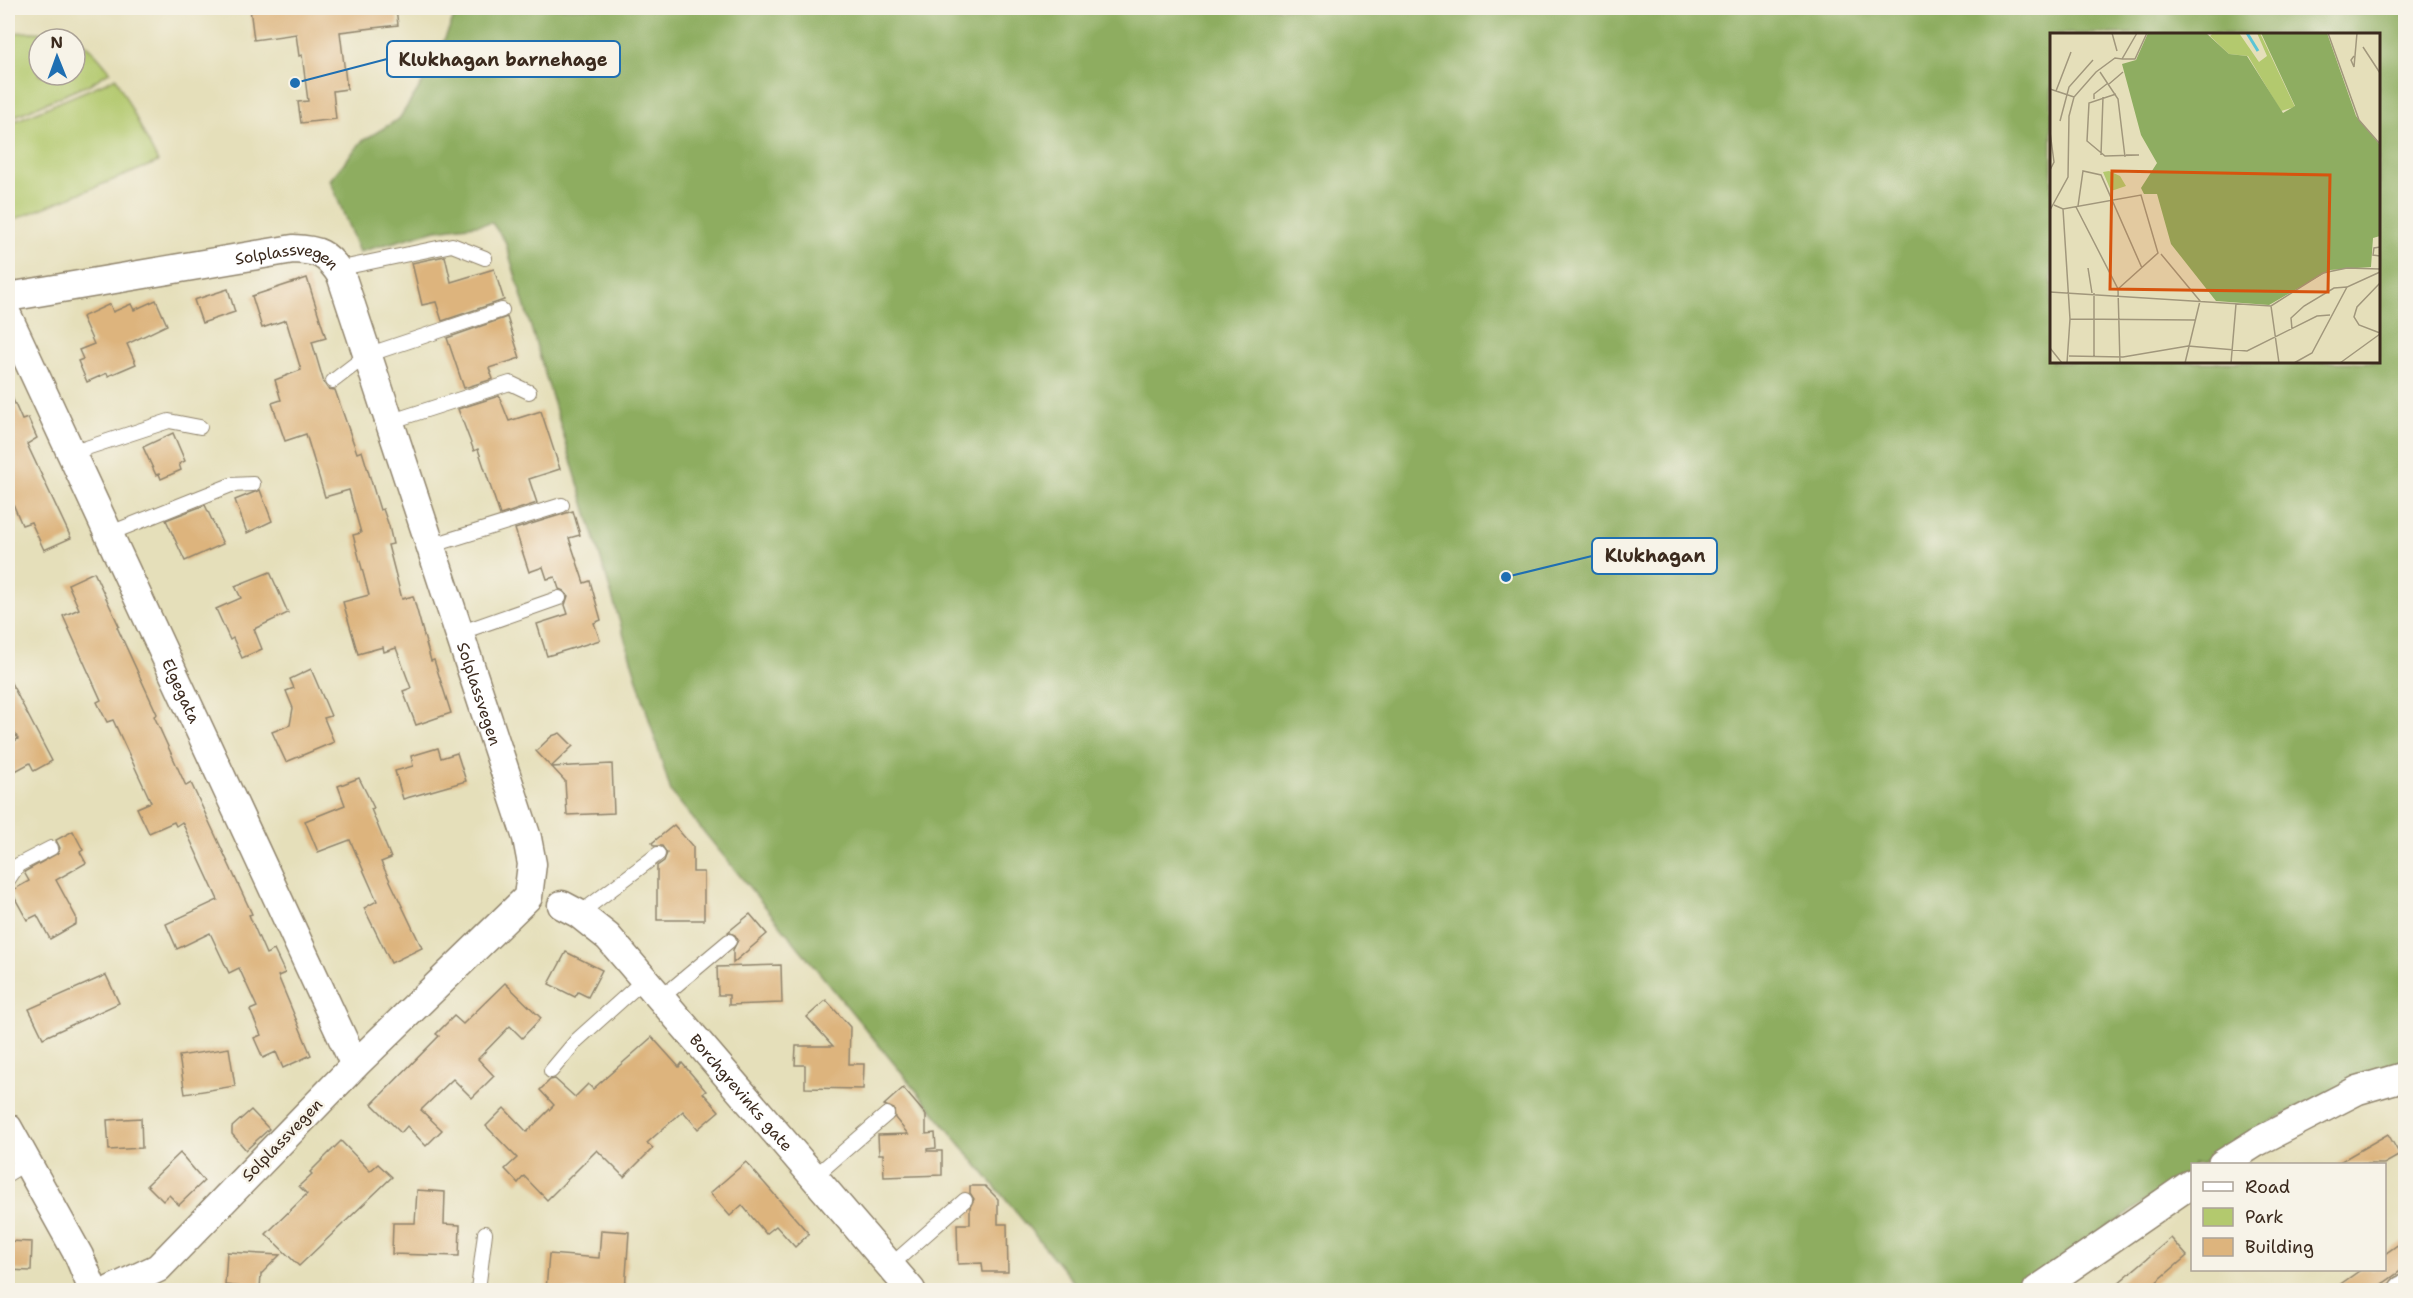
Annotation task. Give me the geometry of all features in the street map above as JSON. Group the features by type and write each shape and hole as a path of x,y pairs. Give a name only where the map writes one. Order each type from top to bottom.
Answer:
{"street":[{"name":"Solplassvegen","path":"8,297 258,250 311,250 322,254 337,269 527,838 532,864 528,897 355,1065 158,1269 111,1290"},
{"name":"Elgegata","path":"8,317 355,1065"},
{"name":"Borchgrevinks gate","path":"571,909 608,937 911,1290"},
{"path":"2224,1163 2257,1142 2358,1090 2406,1076"},
{"path":"8,1128 17,1168 79,1256 93,1290"},
{"path":"2037,1290 2191,1184"}],"lane":[{"path":"337,269 452,245 485,258"},
{"path":"333,381 367,355 502,310"},
{"path":"389,422 510,383 529,392"},
{"path":"70,453 169,421 200,427"},
{"path":"108,534 231,485 253,484"},
{"path":"430,546 562,505"},
{"path":"459,633 559,598"},
{"path":"8,880 18,865 51,848"},
{"path":"571,909 658,854"},
{"path":"550,1071 577,1040 729,941"},
{"path":"814,1177 887,1113"},
{"path":"890,1266 965,1200"},
{"path":"478,1290 485,1233"}],"green space":[{"path":"458,8 2405,8 2405,1061 2326,1094 2275,1120 2203,1163 2191,1163 2191,1171 2013,1290 1080,1290 671,792 505,241 492,223 436,230 359,252 330,180 362,141 399,119 432,68"},
{"path":"27,32 27,87 83,87 8,119 8,33"},
{"path":"87,46 110,71 87,85"},
{"path":"116,78 158,162 8,222 8,124"}],"building":[{"path":"250,8 396,8 398,25 340,32 347,89 333,91 336,119 301,123 298,102 308,101 302,55 299,56 296,34 254,40"},
{"path":"445,256 451,282 494,269 504,300 442,321 436,302 422,305 412,263"},
{"path":"307,278 326,338 312,342 324,383 328,389 335,390 357,453 362,451 380,510 383,509 389,526 393,544 388,545 402,599 413,596 431,661 434,660 451,713 416,725 403,691 411,688 396,648 384,652 383,647 358,654 343,602 369,595 353,535 361,533 349,490 325,497 306,434 285,441 272,403 281,400 275,380 301,370 286,320 262,328 252,296"},
{"path":"228,289 235,312 202,323 194,300"},
{"path":"156,300 167,325 127,344 136,364 87,382 78,361 83,359 79,350 94,344 82,317 110,304 113,312 131,304 134,310"},
{"path":"507,317 520,358 489,368 493,379 464,388 447,338"},
{"path":"8,388 22,420 28,418 37,438 27,444 71,538 44,550 31,522 22,525 8,492"},
{"path":"499,396 509,421 541,411 560,469 529,479 537,503 500,515 478,449 474,451 458,409"},
{"path":"173,433 185,461 179,464 181,470 161,479 159,474 156,475 143,447"},
{"path":"260,490 272,521 247,533 235,500"},
{"path":"205,505 223,544 185,561 166,520"},
{"path":"573,511 580,535 569,538 584,583 590,581 601,620 594,623 600,640 547,656 537,624 568,614 565,605 568,596 559,589 555,577 547,579 543,567 529,572 515,529"},
{"path":"94,572 157,714 154,716 186,786 191,783 252,914 249,915 266,954 274,950 285,973 278,976 311,1055 283,1068 276,1052 263,1058 254,1038 261,1035 250,1010 257,1007 239,968 229,973 210,933 177,949 166,924 218,900 182,822 176,826 174,822 149,833 137,808 151,802 113,720 107,722 97,702 101,700 63,616 79,609 68,584"},
{"path":"270,572 288,613 254,629 262,649 242,658 233,638 230,640 216,609 241,598 235,586"},
{"path":"311,669 331,716 324,718 334,742 286,762 272,732 290,725 293,708 286,691 294,688 290,679"},
{"path":"8,677 52,761 34,771 30,763 8,775 8,745 18,739 8,720"},
{"path":"560,733 573,746 551,767 536,751 552,736"},
{"path":"438,748 441,758 457,753 466,781 403,799 395,771 413,766 411,756"},
{"path":"612,764 614,813 567,815 565,781 552,767"},
{"path":"359,778 374,808 371,809 391,858 381,862 422,948 391,963 364,908 377,901 350,840 318,852 305,821 345,805 338,786"},
{"path":"674,825 693,847 693,872 704,872 704,920 657,920 657,866 664,861 667,853 662,846 654,846 652,843"},
{"path":"73,831 83,850 80,852 86,863 56,880 76,917 76,924 50,939 37,915 27,920 11,891 29,881 24,872 58,853 60,848 56,840"},
{"path":"750,914 767,934 733,963 733,950 738,940 735,935 728,932"},
{"path":"566,952 602,970 588,997 578,992 575,997 549,984"},
{"path":"781,965 782,1003 729,1005 729,995 718,995 717,967"},
{"path":"106,975 119,1003 43,1038 29,1009"},
{"path":"505,983 541,1018 522,1038 510,1026 478,1059 494,1076 472,1098 453,1079 421,1110 442,1130 426,1146 407,1126 401,1133 372,1104 439,1036 436,1034 454,1016 463,1024"},
{"path":"826,1000 850,1027 849,1064 864,1064 863,1089 805,1088 805,1065 795,1065 796,1046 833,1046 807,1017"},
{"path":"652,1037 679,1067 682,1063 706,1091 703,1093 719,1111 698,1129 683,1111 647,1143 653,1148 624,1177 597,1150 547,1200 524,1176 518,1183 505,1169 517,1158 486,1126 504,1108 527,1132 554,1105 540,1090 550,1080 555,1079 575,1097 588,1084 593,1089"},
{"path":"229,1048 235,1086 185,1094 179,1056"},
{"path":"903,1088 926,1115 926,1134 935,1133 936,1148 927,1149 927,1151 942,1151 942,1175 884,1177 883,1154 879,1154 878,1135 908,1134 895,1118 894,1109 884,1105"},
{"path":"251,1110 269,1129 246,1150 232,1134 232,1127"},
{"path":"141,1118 142,1148 109,1150 107,1120"},
{"path":"2388,1134 2400,1155 2386,1163 2338,1163"},
{"path":"341,1141 370,1171 378,1164 392,1177 299,1266 266,1234 307,1194 299,1186"},
{"path":"180,1153 204,1181 179,1205 169,1195 163,1201 147,1185"},
{"path":"746,1162 809,1234 795,1247 776,1226 766,1234 742,1205 730,1216 710,1193"},
{"path":"970,1186 985,1186 998,1199 998,1224 1007,1224 1008,1272 983,1272 982,1263 958,1264 957,1224 970,1224 970,1207 974,1199 970,1193"},
{"path":"417,1190 445,1192 444,1224 460,1225 459,1256 392,1254 393,1223 415,1223"},
{"path":"601,1230 629,1232 625,1290 546,1290 549,1254 599,1258"},
{"path":"2171,1238 2187,1256 2147,1290 2110,1290"},
{"path":"2406,1239 2406,1267 2385,1282 2372,1290 2332,1290 2359,1271 2386,1271 2386,1253"},
{"path":"8,1241 32,1242 31,1271 8,1270"},
{"path":"227,1252 280,1255 261,1274 260,1289 225,1285"}],"place":[{"name":"Klukhagan barnehage","path":"295,83"},
{"name":"Klukhagan","path":"1506,577"}]}
